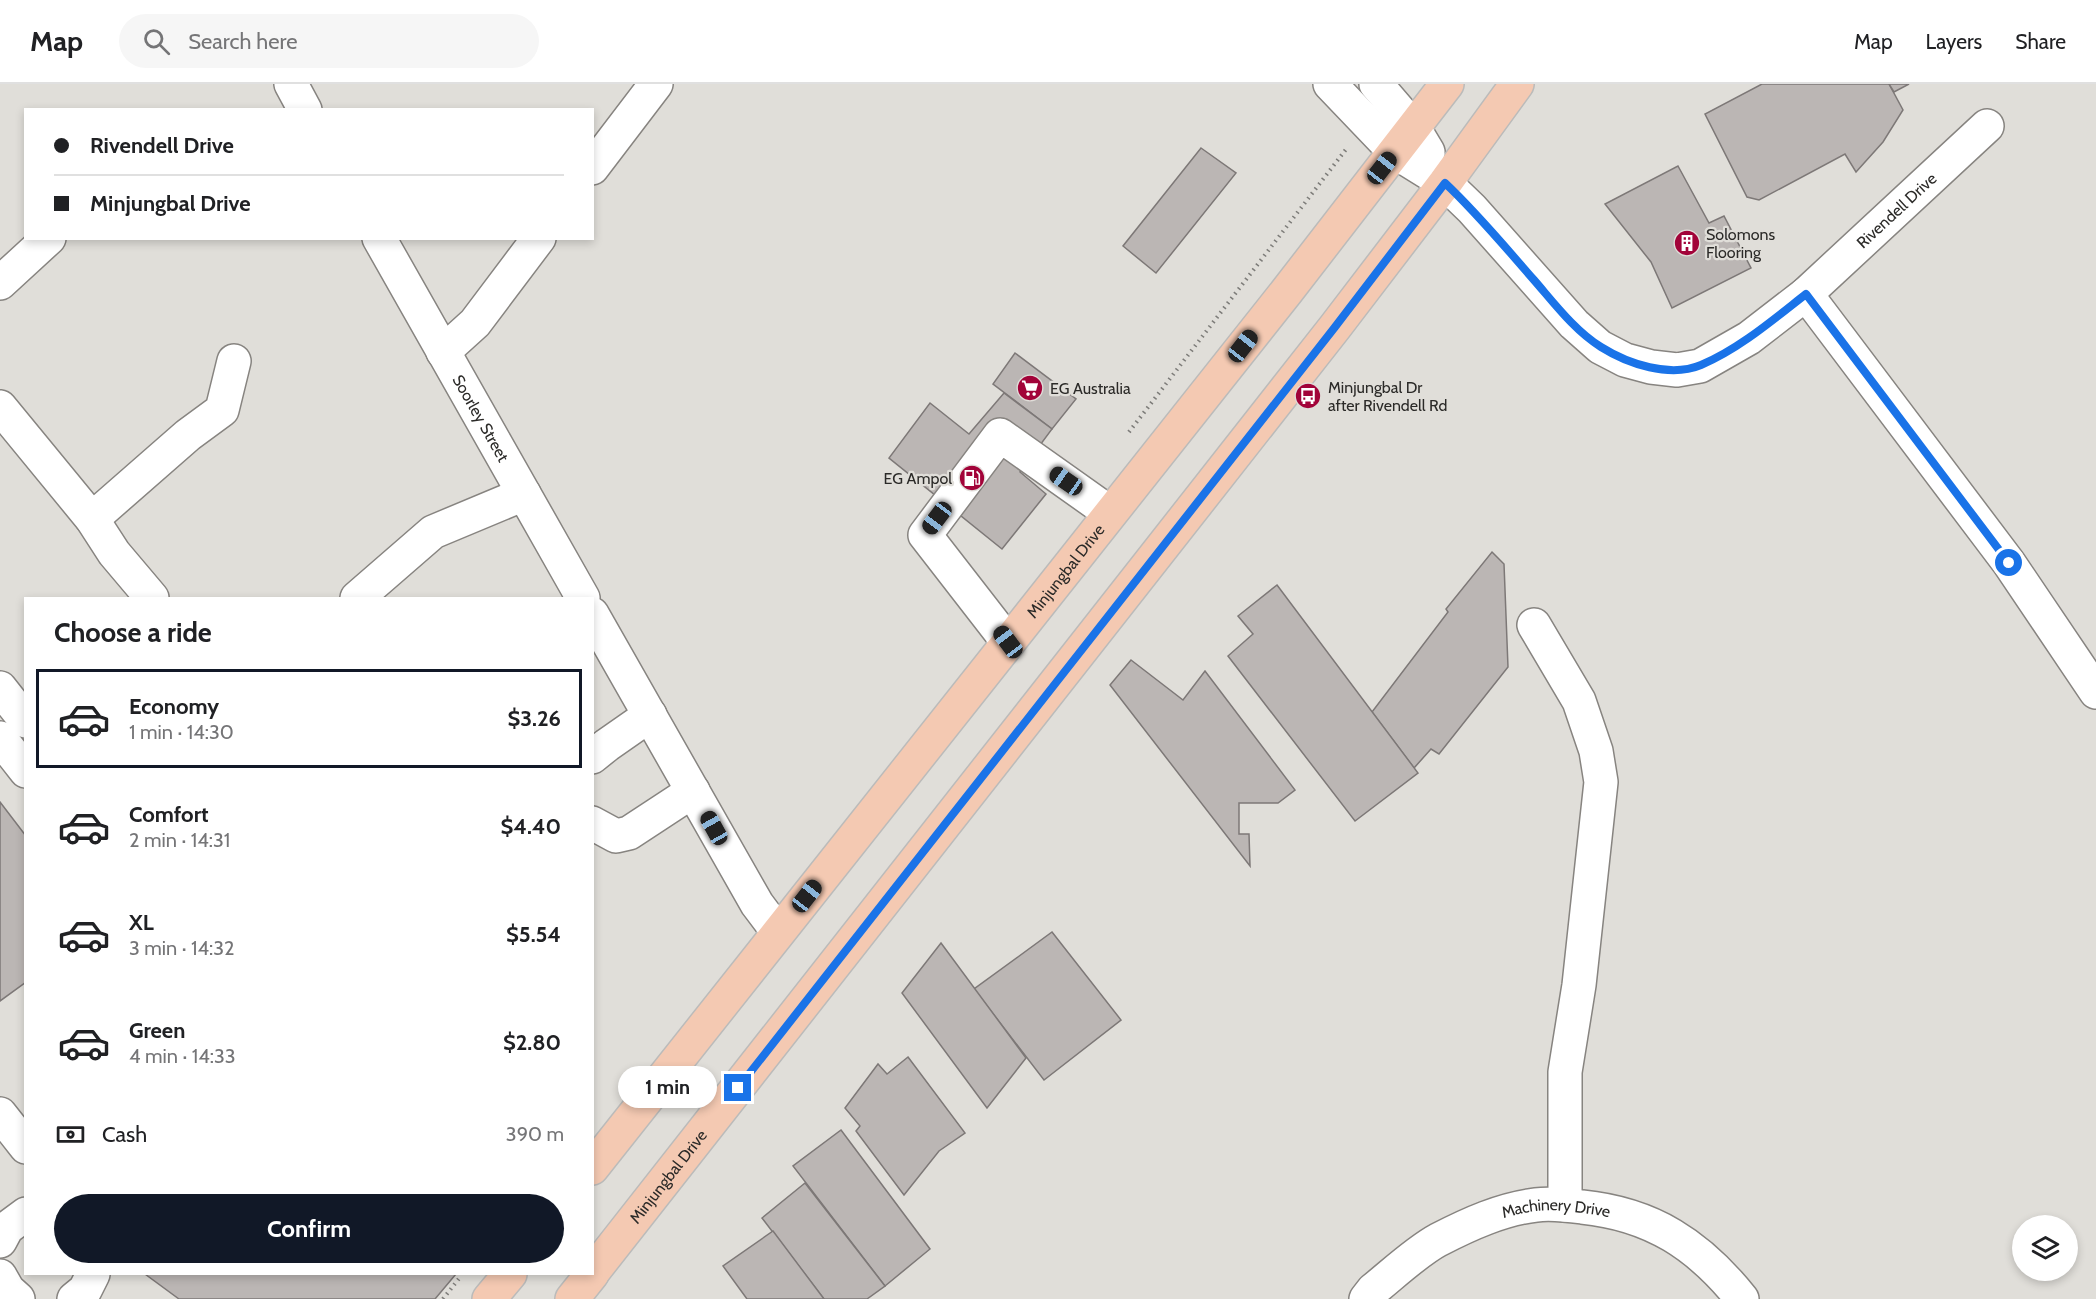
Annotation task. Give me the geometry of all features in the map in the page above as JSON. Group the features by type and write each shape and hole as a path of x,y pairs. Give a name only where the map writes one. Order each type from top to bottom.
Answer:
{"main road":[{"name":"Minjungbal Drive","path":"594,1165 1447,84"},
{"name":"Minjungbal Drive","path":"594,1270 1327,337 1445,183 1517,84"},
{"path":"489,1299 509,1275"},
{"name":"Minjungbal Drive","path":"572,1299 590,1275"}],"street":[{"path":"291,84 304,108"},
{"path":"594,165 656,84"},
{"path":"1330,84 1404,139"},
{"path":"1376,84 1404,139"},
{"name":"Rivendell Drive","path":"1404,139 1472,209 1574,324 1600,346 1625,360 1651,367 1677,370 1700,366 1749,338 1806,294 1987,126"},
{"path":"0,283 47,240"},
{"name":"Soorley Street","path":"380,240 582,597"},
{"path":"443,352 475,323 537,240"},
{"path":"1806,294 2009,563 2096,692"},
{"path":"92,519 188,435 222,410 234,361"},
{"path":"0,407 92,519 114,553 151,597"},
{"path":"1008,642 925,535 1000,435 1110,513"},
{"path":"358,597 433,532 524,494"},
{"path":"594,617 757,904 778,932"},
{"path":"1534,625 1579,701 1596,750 1601,782 1579,985 1565,1072 1565,1205"},
{"path":"0,688 24,718"},
{"path":"594,755 650,715"},
{"path":"0,738 24,768"},
{"path":"594,824 616,836 629,833 693,791"},
{"path":"0,1114 24,1144"},
{"name":"Machinery Drive","path":"1366,1299 1373,1290 1435,1241 1478,1220 1510,1210 1537,1205 1565,1205 1628,1214 1695,1249 1721,1272 1742,1299"},
{"path":"0,1241 14,1221 24,1215"},
{"path":"0,1276 8,1290 18,1299"}],"path":[{"path":"443,1299 462,1275"}],"building":[{"path":"1762,84 1889,84 1903,110 1883,142 1856,172 1845,154 1759,200 1747,197 1705,114"},
{"path":"1889,84 1909,84 1894,92"},
{"path":"1201,148 1236,173 1156,273 1123,246"},
{"name":"Solomons Flooring","path":"1678,166 1709,223 1724,216 1751,268 1672,308 1651,262 1605,204"},
{"name":"EG Australia","path":"1015,353 1076,399 1052,429 993,384"},
{"path":"1004,393 1052,429 1020,472 1046,494 1002,549 889,458 930,403 969,434"},
{"path":"1492,552 1504,564 1508,667 1439,754 1431,749 1414,768 1372,712 1448,612 1446,609"},
{"path":"1277,585 1418,773 1355,821 1228,656 1253,634 1238,616"},
{"path":"1131,660 1183,700 1205,671 1295,790 1278,803 1239,803 1239,834 1249,834 1250,866 1110,685"},
{"path":"0,802 24,833 24,983 0,1001"},
{"path":"1052,932 1121,1020 1044,1080 974,989"},
{"path":"941,943 1026,1058 987,1108 902,993"},
{"path":"908,1057 965,1133 939,1151 904,1195 856,1131 860,1126 845,1108 878,1064 887,1074"},
{"path":"841,1130 930,1249 885,1286 793,1166"},
{"path":"805,1183 885,1286 867,1299 824,1299 762,1218"},
{"path":"773,1231 824,1299 747,1299 723,1266"},
{"path":"146,1275 455,1275 435,1299 179,1299"}],"place":[{"name":"Solomons Flooring","path":"1687,243"},
{"name":"EG Australia","path":"1030,388"},
{"name":"Minjungbal Dr after Rivendell Rd","path":"1308,396"},
{"name":"EG Ampol","path":"972,478"}],"route":[{"path":"738,1088 1335,327 1445,183 1472,209 1574,324 1600,346 1625,360 1651,367 1677,370 1700,366 1749,338 1806,294 2009,563"}]}
